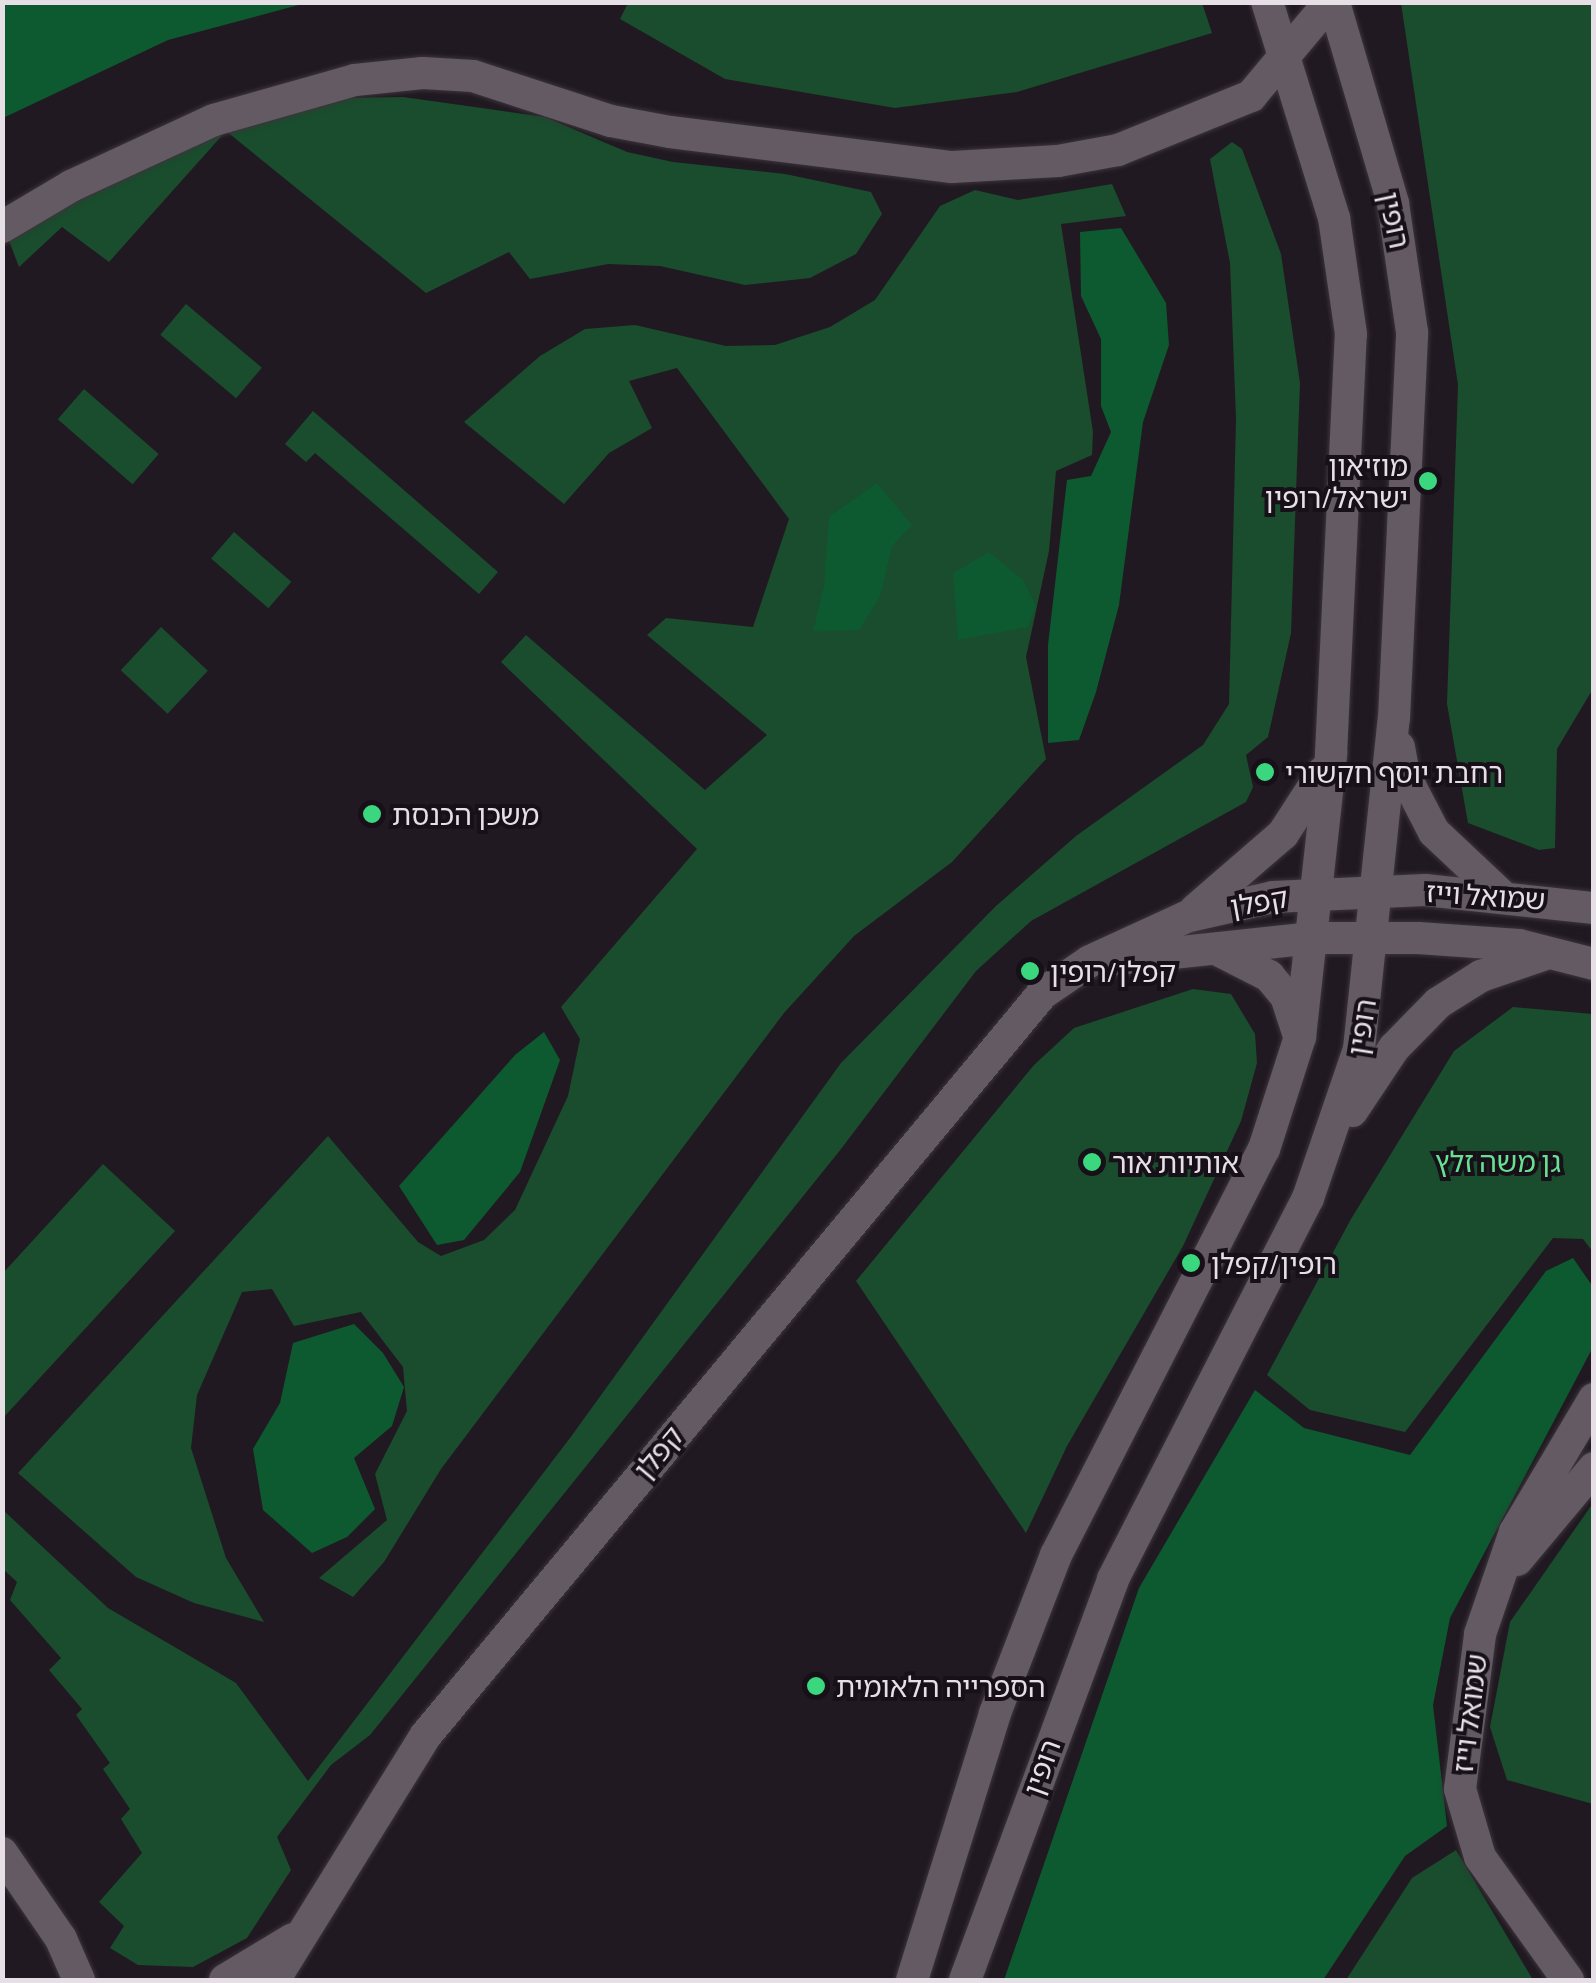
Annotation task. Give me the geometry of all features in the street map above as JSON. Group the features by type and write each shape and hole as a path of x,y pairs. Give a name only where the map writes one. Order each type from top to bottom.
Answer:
{"street":[{"path":"912,1980 996,1713 1056,1555 1264,1149 1300,1036 1320,892 1331,754 1351,334 1334,218 1267,2"},
{"path":"2,228 71,186 214,120 355,80 473,76 611,121 670,132 1004,170 1118,150 1251,96 1332,2"},
{"name":"רופין","path":"965,1980 1113,1579 1333,1140 1360,1050 1394,718 1412,332 1393,204 1332,2"},
{"path":"1394,718 1404,774 1427,822 1470,872 1501,895"},
{"path":"1186,918 1292,825 1331,754"},
{"name":"קפלן","path":"274,1980 378,1803 485,1662 1012,1024 1090,960 1186,918 1320,892 1378,890"},
{"name":"שמואל וייז","path":"1378,890 1501,895 1594,908"},
{"name":"קפלן","path":"1090,960 1314,938"},
{"name":"שמואל וייז","path":"1314,938 1374,938 1558,952 1594,964"},
{"path":"1211,950 1236,954 1269,976 1286,996 1300,1036"},
{"path":"1333,1140 1394,1048 1438,1003 1513,962 1558,952"},
{"name":"שמואל וייז","path":"1568,1980 1480,1857 1460,1789 1472,1674 1493,1598 1516,1532 1594,1398"},
{"name":"שמואל וייז","path":"1493,1598 1594,1468"},
{"path":"2,1853 85,1977"},
{"path":"225,1980 301,1934"}],"green space":[{"path":"3,2 306,3 168,40 3,118"},
{"path":"628,3 1202,3 1212,33 1017,92 895,108 725,79 620,19"},
{"path":"1401,3 1593,3 1594,687 1557,749 1555,848 1539,850 1468,823 1447,704 1458,385"},
{"path":"403,97 545,117 627,152 673,162 785,174 871,192 882,214 856,254 810,278 745,285 660,266 608,264 530,279 509,252 426,293 226,131 109,262 62,227 19,267 8,238 232,115 341,98"},
{"path":"1232,142 1242,149 1281,254 1300,383 1291,633 1268,737 1246,755 1253,787 1246,802 1031,921 976,971 841,1149 370,1735 331,1765 277,1837 291,1870 247,1938 193,1967 138,1965 110,1948 124,1926 99,1902 142,1853 121,1819 130,1809 103,1769 110,1763 76,1715 82,1709 49,1670 61,1658 10,1600 17,1582 3,1569 3,1510 108,1608 236,1683 308,1781 570,1438 841,1063 996,906 1076,836 1203,745 1229,704 1236,419 1230,263 1210,159"},
{"path":"1112,184 1126,216 1061,224 1093,432 1092,455 1056,471 1049,551 1026,657 1046,759 952,862 854,936 784,1013 441,1469 384,1562 353,1597 319,1578 387,1520 375,1474 407,1411 403,1367 361,1312 294,1326 272,1289 242,1292 197,1395 191,1448 226,1558 264,1622 194,1603 136,1577 18,1473 328,1136 418,1242 441,1256 484,1240 515,1210 568,1096 580,1039 561,1007 697,849 501,662 526,635 705,790 767,735 647,635 666,618 753,627 789,519 677,368 629,381 652,428 609,453 564,504 464,422 540,356 585,329 635,325 726,346 775,345 830,327 875,300 940,206 975,190 1018,200"},
{"path":"1121,228 1166,303 1169,345 1143,422 1119,605 1096,692 1079,740 1048,743 1048,645 1067,480 1091,476 1111,432 1101,406 1101,339 1081,296 1080,232"},
{"path":"186,304 262,368 236,398 160,335"},
{"path":"84,389 159,454 132,484 58,419"},
{"path":"313,411 498,572 479,594 315,453 306,462 285,444"},
{"path":"877,483 912,525 892,546 880,597 859,630 813,631 824,586 829,517"},
{"path":"234,532 291,582 268,608 211,558"},
{"path":"989,552 1024,581 1036,606 1028,627 958,640 953,573"},
{"path":"161,627 208,671 168,714 121,670"},
{"path":"1193,989 1231,994 1255,1034 1257,1063 1241,1121 1183,1246 1067,1446 1026,1533 856,1281 1034,1065 1074,1028"},
{"name":"גן משה זלץ","path":"1513,1007 1593,1014 1593,1252 1583,1239 1553,1238 1405,1432 1310,1410 1267,1375 1351,1219 1454,1051"},
{"path":"544,1032 560,1060 520,1172 464,1240 437,1245 399,1186 515,1055"},
{"path":"103,1164 175,1231 3,1418 3,1273"},
{"path":"1573,1258 1593,1287 1593,1347 1450,1618 1433,1705 1447,1826 1405,1856 1323,1980 1004,1980 1139,1588 1255,1390 1304,1428 1410,1455 1546,1271"},
{"path":"354,1324 383,1353 404,1387 392,1426 354,1458 375,1509 347,1537 312,1553 263,1510 253,1449 280,1403 293,1343"},
{"path":"1593,1503 1593,1804 1507,1780 1490,1727 1510,1622"},
{"path":"1456,1850 1533,1980 1346,1980 1412,1878"}],"place":[{"name":"מוזיאון ישראל/רופין","path":"1428,481"},
{"name":"רחבת יוסף חקשורי","path":"1265,772"},
{"name":"משכן הכנסת","path":"372,814"},
{"name":"קפלן/רופין","path":"1030,971"},
{"name":"אותיות אור","path":"1092,1162"},
{"name":"רופין/קפלן","path":"1191,1263"},
{"name":"הספרייה הלאומית","path":"816,1686"}]}
